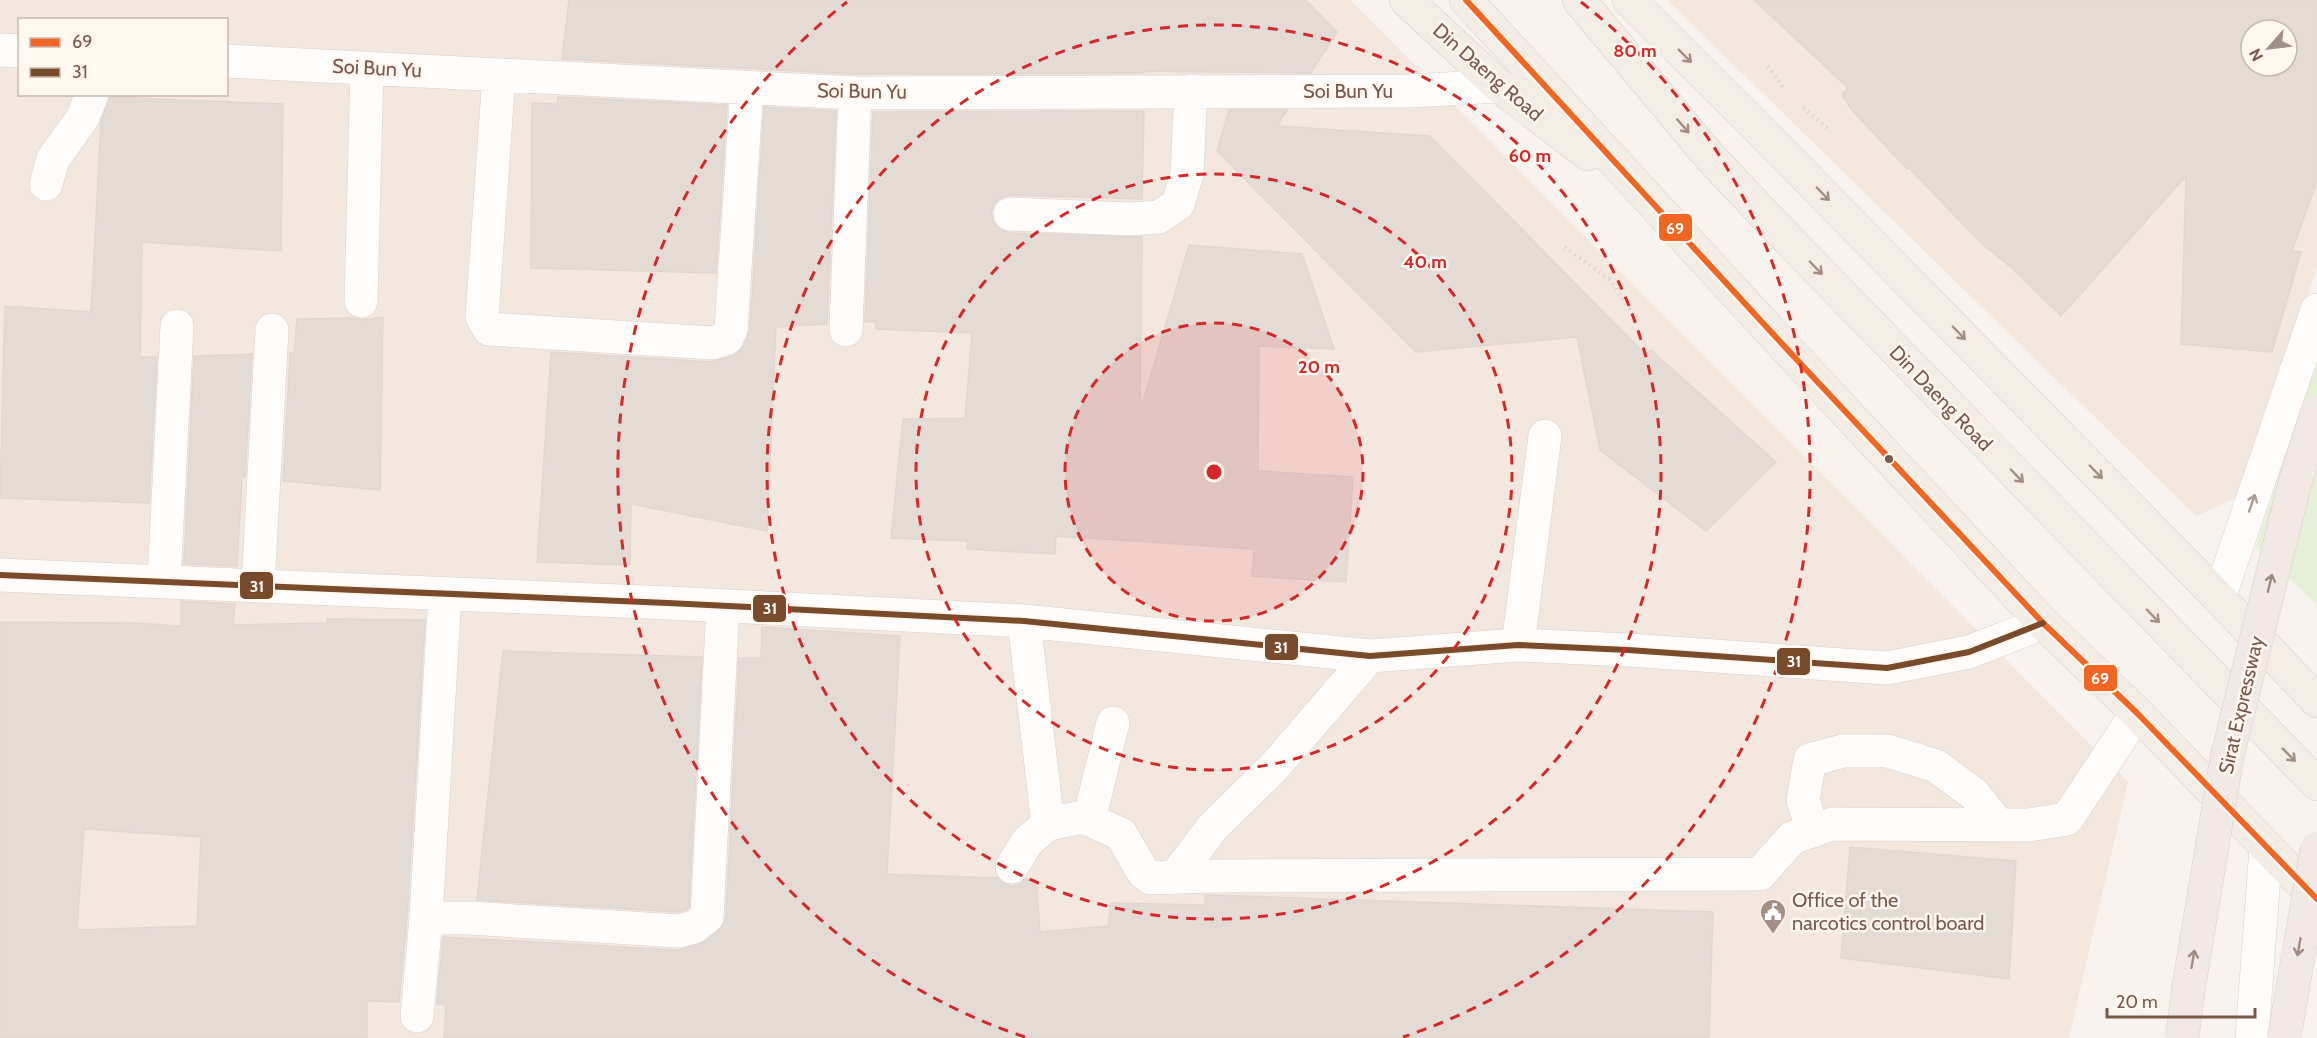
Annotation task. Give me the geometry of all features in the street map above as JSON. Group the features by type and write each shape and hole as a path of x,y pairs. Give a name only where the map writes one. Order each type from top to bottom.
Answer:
{"highway":[{"name":"Sirat Expressway","path":"2182,1038 2227,757 2295,483 2317,413"},
{"path":"2283,1038 2317,848"}],"main road":[{"name":"Din Daeng Road","path":"1406,0 1499,86 1659,207"},
{"name":"Din Daeng Road","path":"1466,0 2043,623 2137,713 2317,899"},
{"name":"Din Daeng Road","path":"1579,0 1710,157 2317,784"},
{"path":"1629,0 1749,119 2219,598 2315,689"}],"street":[{"path":"0,50 18,51"},
{"name":"Soi Bun Yu","path":"228,61 855,93 1410,91 1499,86"},
{"path":"361,301 367,68"},
{"path":"499,75 482,317 489,329 713,343 727,338 731,329 747,87"},
{"path":"1010,214 1130,219 1159,217 1178,204 1187,174 1191,91"},
{"path":"846,330 855,93"},
{"path":"46,184 53,159 82,119 91,96"},
{"path":"2219,598 2317,310"},
{"path":"164,582 177,326"},
{"path":"258,586 272,330"},
{"path":"1518,645 1545,436"},
{"path":"0,575 1024,621 1370,656 1518,645 1628,650 1887,668 1969,652 2043,623"},
{"path":"417,1016 426,918 445,594"},
{"path":"426,918 469,918 678,931 694,927 707,917 723,606"},
{"path":"1024,621 1048,824"},
{"path":"1174,878 1212,828 1274,767 1370,656"},
{"path":"1012,867 1027,842 1048,824 1083,817 1121,834 1143,872 1151,878 1760,874 1792,838 1832,824 2029,825 2067,819 2137,713"},
{"path":"1089,820 1113,723"},
{"path":"1814,831 1803,800 1810,760 1843,751 1888,751 1936,765 1974,794 1999,825"},
{"path":"2252,1038 2266,848"}],"path":[{"path":"1768,66 1786,91"},
{"path":"1799,105 1830,130"},
{"path":"1565,247 1610,280 1635,318"}],"shaded area":[{"path":"0,0 1350,0 2128,782 2069,1038 0,1038"},
{"path":"1667,0 2317,0 2317,267 2243,495 2196,516"}],"green space":[{"path":"2317,357 2317,604 2256,547"}],"building":[{"path":"569,0 1306,0 1337,32 1311,73 1144,71 1144,73 855,74 562,59"},
{"path":"1754,0 2317,0 2317,181 2292,251 2301,252 2272,352 2181,344 2186,176 2061,316 2013,269 1982,244 1909,168 1907,169 1851,109 1842,94 1848,88"},
{"path":"110,97 283,104 281,251 142,242 140,357 157,357 149,503 0,498 5,306 91,312 101,122"},
{"path":"558,97 727,105 716,273 531,268 532,103 557,104"},
{"path":"764,107 836,111 827,324 776,327 767,531 631,504 630,565 537,562 551,352 711,362 733,356 744,346 750,330"},
{"path":"1229,110 1287,110 1277,126 1430,136 1645,354 1651,350 1776,462 1706,531 1600,450 1577,337 1416,352 1217,151"},
{"path":"1144,111 1142,199 1010,195 994,204 991,213 993,222 1000,229 1009,233 1142,237 1140,401 1143,402 1189,245 1302,254 1334,349 1259,346 1258,471 1353,477 1346,582 1252,576 1254,549 1056,536 1055,554 967,549 968,541 891,538 903,419 965,418 972,333 876,329 876,322 865,322 873,112"},
{"path":"383,317 380,490 283,481 290,353 294,353 297,319 354,318 361,320"},
{"path":"252,354 237,566 184,564 194,356"},
{"path":"181,601 235,604 233,625 327,623 327,619 425,620 407,917 399,1002 367,1001 367,1038 0,1038 0,622 134,623 181,626","holes":["84,829 201,837 197,926 77,930"]},
{"path":"762,627 900,636 887,874 998,878 1011,886 1021,884 1025,879 1036,880 1040,932 1108,926 1111,903 1205,905 1205,895 1713,912 1709,1038 444,1038 446,1005 437,1004 443,937 678,950 705,942 723,926 726,918 739,658 761,658"},
{"path":"503,651 702,657 689,907 686,910 677,912 477,900"},
{"path":"1850,847 2016,861 2009,979 1841,958"}],"transit line":[{"name":"69","path":"1466,0 2043,623 2137,713 2317,899"},
{"name":"31","path":"0,575 668,603 1024,621 1370,656 1518,645 1628,650 1887,668 1969,652 2043,623"}],"place":[{"name":"Office of the narcotics control board","path":"1773,935"}]}
